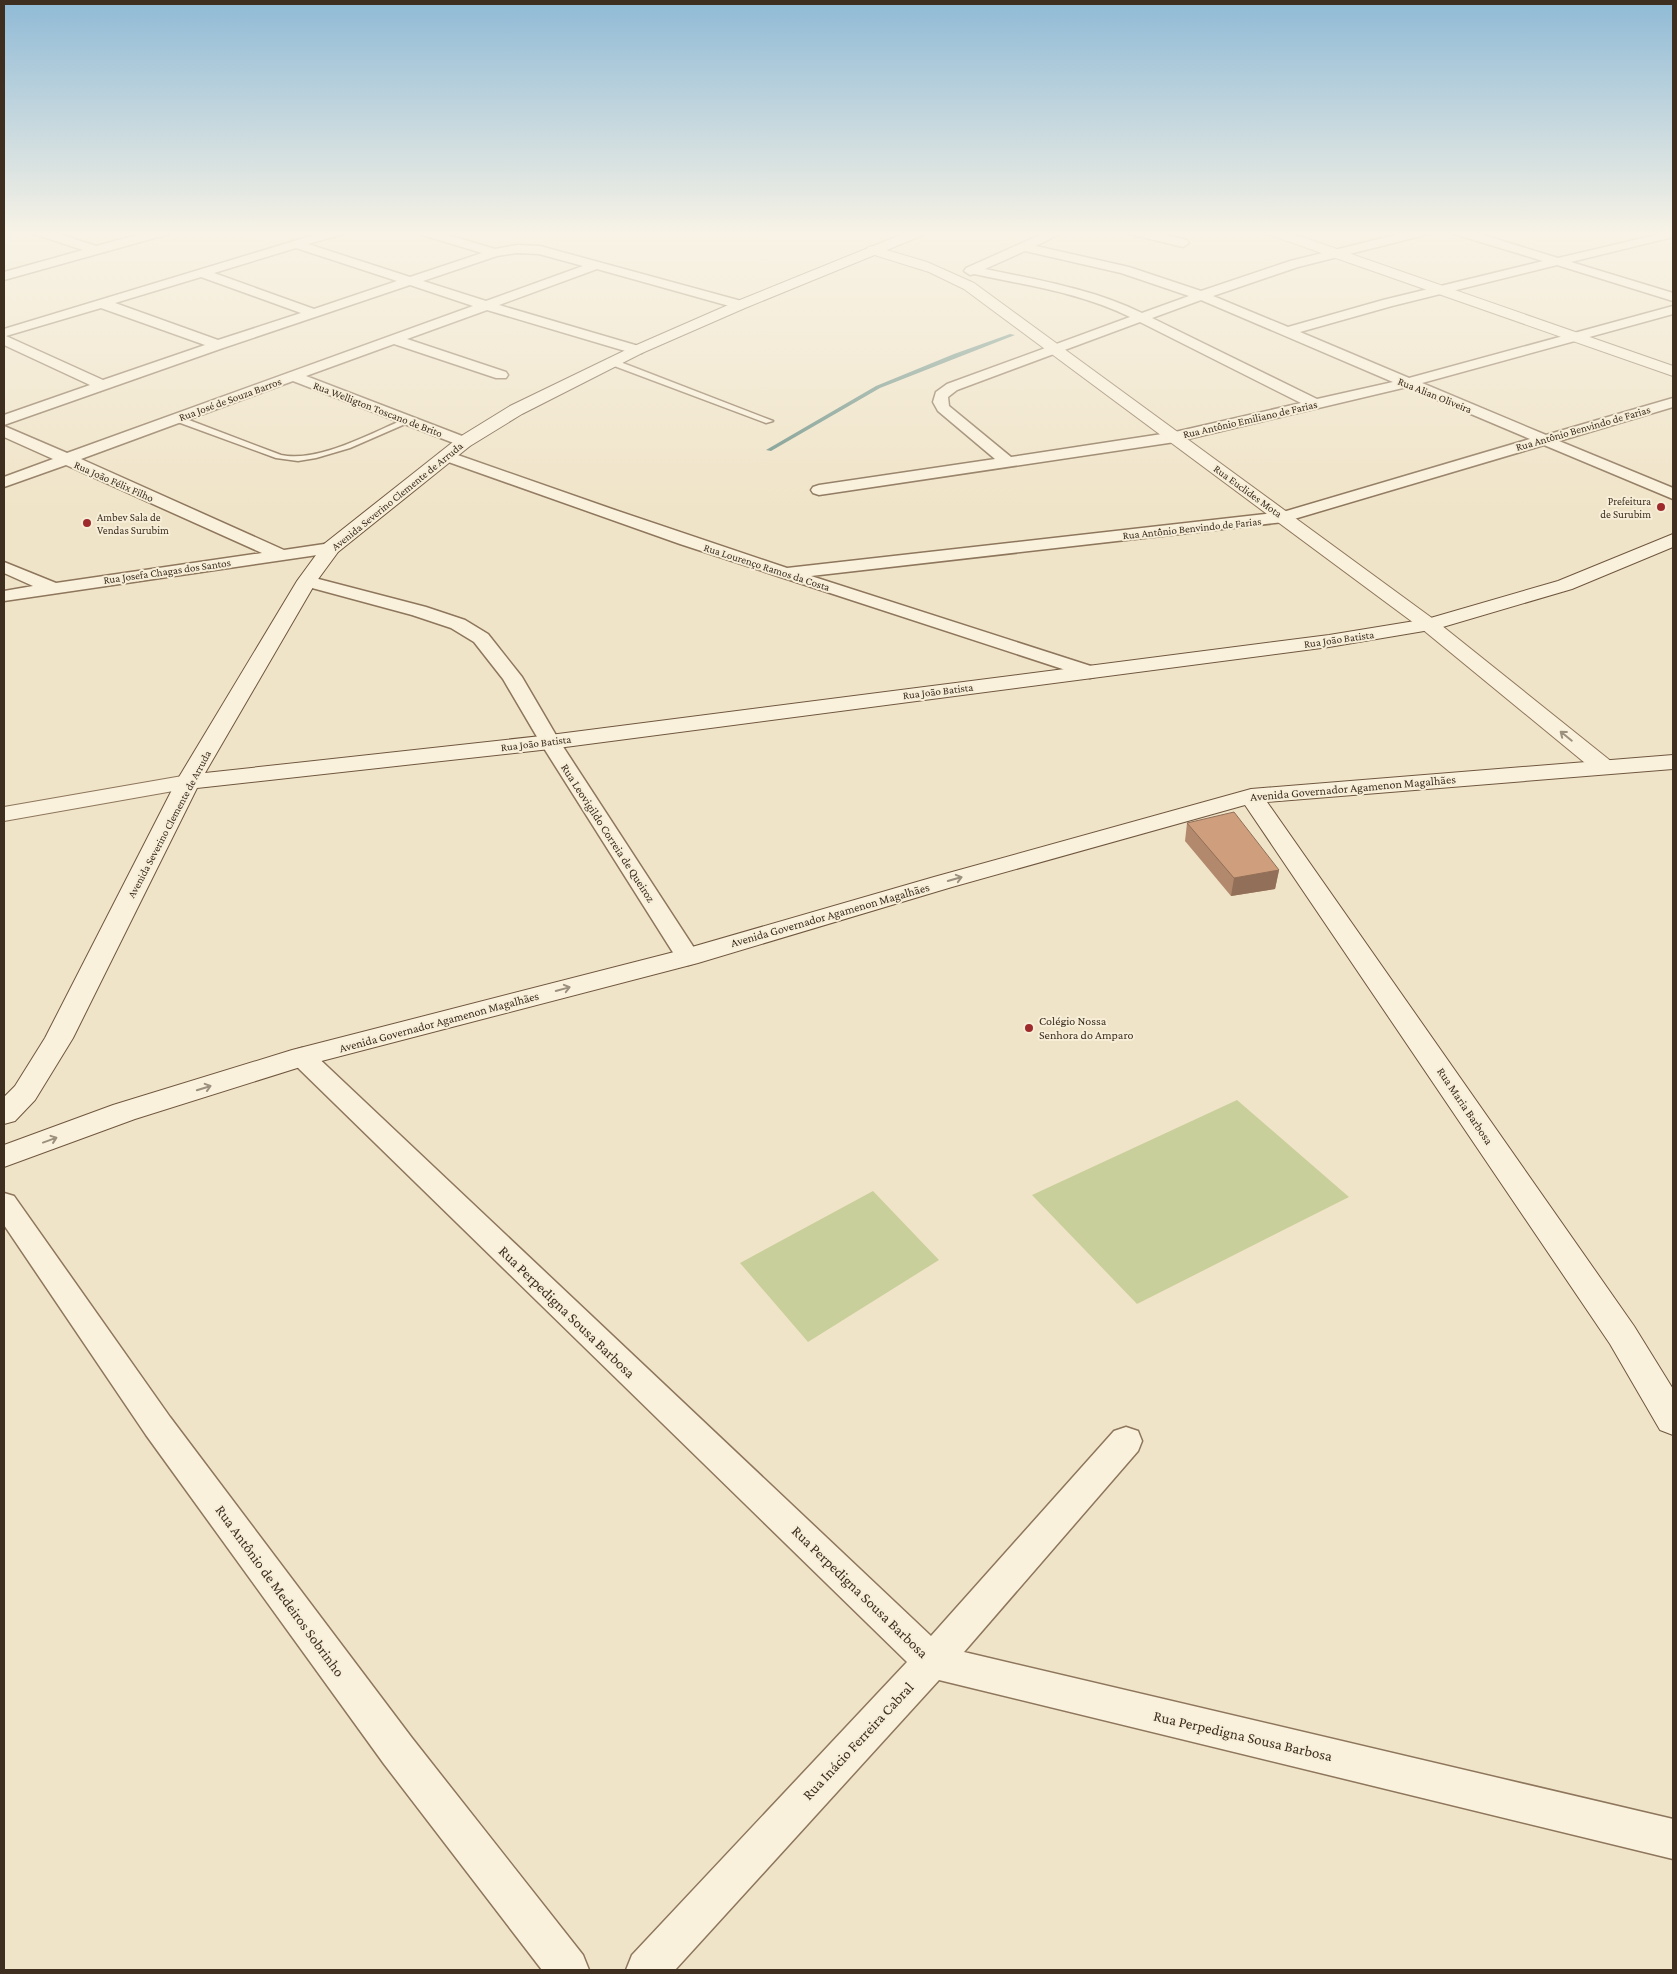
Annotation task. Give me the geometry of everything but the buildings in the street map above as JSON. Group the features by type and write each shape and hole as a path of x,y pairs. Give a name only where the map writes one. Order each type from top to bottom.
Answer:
{"main road":[{"name":"Avenida Severino Clemente de Arruda","path":"4,1114 25,1093 58,1038 188,782 307,581 331,548 464,442 516,410 637,350 699,323"},
{"name":"Rua Euclides Mota","path":"1019,323 1429,625 1604,767"},
{"path":"1538,323 1673,370"},
{"name":"Rua João Batista","path":"4,814 188,782 550,742 1329,641 1429,625 1565,585 1673,540"},
{"name":"Avenida Governador Agamenon Magalhães","path":"4,1156 124,1112 302,1057 688,957 953,879 1251,796 1673,762"},
{"name":"Rua Maria Barbosa","path":"1251,796 1622,1335 1673,1420"}],"street":[{"path":"4,333 36,323"},
{"path":"157,323 218,345"},
{"path":"4,420 284,323"},
{"name":"Rua José de Souza Barros","path":"4,482 435,323"},
{"path":"546,323 637,350"},
{"path":"1008,461 943,408 940,402 941,395 952,387 1128,323"},
{"path":"1152,323 1315,404"},
{"name":"Rua Alian Oliveira","path":"1265,323 1673,494"},
{"path":"1285,332 1318,323"},
{"name":"Rua Antônio Emiliano de Farias","path":"819,490 1174,437 1406,383 1627,323"},
{"path":"392,339 501,375"},
{"path":"4,340 102,385"},
{"name":"Rua Welligton Toscano de Brito","path":"292,376 464,442"},
{"name":"Rua Antônio Benvindo de Farias","path":"786,573 1284,517 1673,402"},
{"name":"Rua João Félix Filho","path":"4,431 279,554"},
{"name":"Rua Lourenço Ramos da Costa","path":"446,456 529,487 1090,672"},
{"name":"Rua Josefa Chagas dos Santos","path":"4,596 279,554 331,548"},
{"path":"4,567 52,588"},
{"name":"Rua Leovigildo Correia de Queiroz","path":"307,581 426,613 458,624 481,638 512,677 550,742 688,957"},
{"name":"Rua Perpedigna Sousa Barbosa","path":"302,1057 932,1661 1673,1839"},
{"name":"Rua Antônio de Medeiros Sobrinho","path":"4,1203 164,1434 398,1751 568,1970"},
{"name":"Rua Inácio Ferreira Cabral","path":"647,1970 932,1661 1126,1441"}],"lane":[{"path":"612,362 769,421"},
{"path":"178,419 285,458 318,455 408,421"}],"green space":[{"path":"1237,1100 1349,1197 1137,1304 1032,1195"},
{"path":"873,1191 939,1260 808,1342 740,1263"}],"waterway":[{"path":"769,450 878,387 956,355 1012,335"}],"place":[{"name":"Prefeitura de Surubim","path":"1661,507"},
{"name":"Ambev Sala de Vendas Surubim","path":"87,523"},
{"name":"Colégio Nossa Senhora do Amparo","path":"1029,1028"}]}
